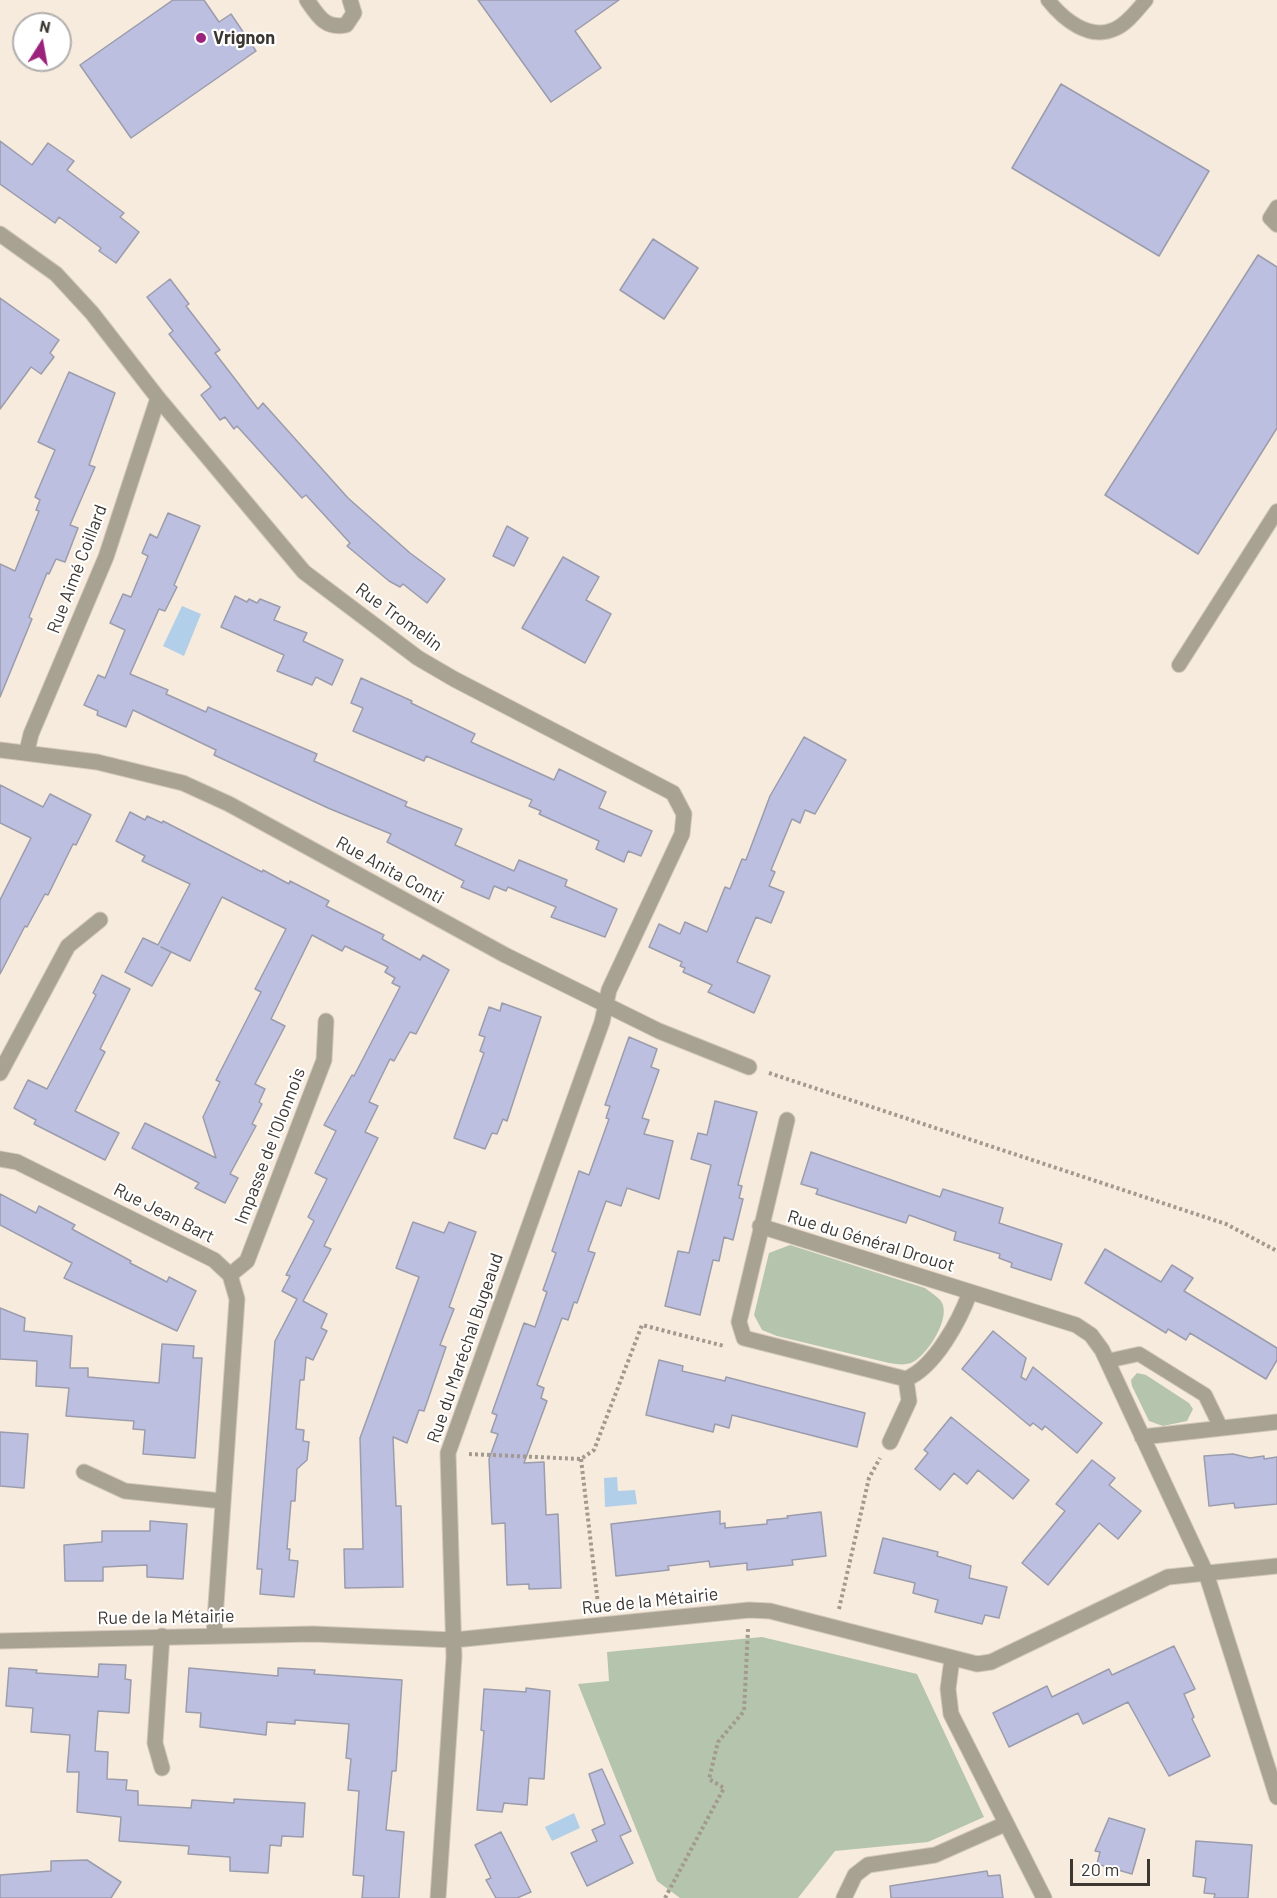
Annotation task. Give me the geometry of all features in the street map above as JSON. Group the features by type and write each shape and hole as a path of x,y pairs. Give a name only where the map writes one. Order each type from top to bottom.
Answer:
{"street":[{"path":"307,0 322,21 333,27 346,25 354,14 350,0"},
{"name":"Rue Tromelin","path":"0,234 56,274 92,313 158,398 304,572 418,658 673,794 684,814 682,834 609,990 606,1006"},
{"name":"Rue Aimé Coillard","path":"27,751 30,734 106,557 158,398"},
{"name":"Rue Anita Conti","path":"0,750 27,751 97,762 183,783 229,804 505,956 659,1031 749,1067"},
{"path":"0,1073 68,946 100,920"},
{"name":"Rue du Maréchal Bugeaud","path":"438,1898 454,1640 448,1453 457,1421 606,1006"},
{"name":"Impasse de l'Olonnois","path":"230,1275 247,1261 324,1060 326,1021"},
{"name":"Rue du Général Drouot","path":"744,1338 739,1322 787,1120"},
{"name":"Rue Jean Bart","path":"0,1159 17,1162 214,1260 230,1275"},
{"name":"Rue du Général Drouot","path":"760,1226 1076,1325 1091,1335 1107,1361 1206,1573 1277,1797"},
{"path":"214,1634 237,1299 230,1275"},
{"name":"Rue du Général Drouot","path":"906,1379 919,1374 961,1319 970,1292"},
{"path":"744,1338 906,1379 909,1401 890,1442"},
{"path":"1142,1437 1277,1422"},
{"path":"84,1472 125,1491 222,1501"},
{"name":"Rue de la Métairie","path":"0,1641 214,1634 313,1634 454,1640 749,1610 770,1611 977,1664 991,1662 1168,1577 1277,1566"},
{"path":"162,1636 155,1743 162,1768"},
{"path":"952,1659 948,1689 951,1714 1044,1898"},
{"path":"844,1898 855,1875 868,1865 935,1855 1005,1824"}],"lane":[{"path":"1048,0 1062,18 1088,31 1114,30 1126,22 1146,0"},
{"path":"1277,207 1270,218 1277,225"},
{"path":"1179,665 1277,511"},
{"path":"1107,1361 1139,1354 1205,1395 1221,1428"}],"path":[{"path":"749,1067 1226,1224 1277,1251"},
{"path":"448,1453 581,1459 594,1450 642,1325 726,1347 744,1338"},
{"path":"834,1629 869,1478 890,1442"},
{"path":"581,1459 600,1624"},
{"path":"665,1898 724,1788 709,1779 718,1742 744,1711 749,1610"}],"green space":[{"path":"790,1245 925,1288 941,1301 944,1308 937,1334 919,1358 907,1364 898,1364 777,1336 762,1330 754,1315 769,1253"},
{"path":"1137,1373 1146,1375 1189,1403 1193,1409 1187,1421 1163,1426 1149,1421 1132,1386 1131,1380"},
{"path":"762,1637 917,1674 984,1817 928,1842 835,1851 798,1898 680,1898 657,1881 578,1684 609,1681 607,1652"}],"water":[{"path":"182,606 201,614 184,656 163,646"},
{"path":"617,1477 618,1491 635,1490 637,1504 605,1507 604,1478"},
{"path":"574,1813 580,1828 552,1841 545,1827"}],"building":[{"path":"173,0 204,0 219,22 231,14 256,51 131,138 80,65"},
{"path":"478,0 619,0 575,31 601,68 551,102"},
{"path":"1061,84 1209,171 1159,256 1012,168"},
{"path":"0,141 32,165 48,143 74,161 67,170 124,213 120,217 139,232 116,263 99,251 101,248 59,217 55,223 0,184"},
{"path":"653,239 698,268 664,319 620,290"},
{"path":"1258,255 1277,267 1277,428 1198,554 1105,495"},
{"path":"170,279 189,304 186,306 220,350 215,353 258,409 263,403 348,498 410,553 445,579 427,603 403,584 400,587 389,581 347,546 350,543 306,495 302,498 237,426 234,429 225,417 220,420 201,395 211,387 169,334 173,331 147,297"},
{"path":"0,298 59,340 50,353 54,357 41,374 31,367 0,409"},
{"path":"69,372 115,393 89,465 95,467 70,525 78,528 65,562 56,559 49,574 47,573 29,617 32,619 0,697 0,564 15,571 39,511 36,510 40,500 35,497 55,450 38,442"},
{"path":"168,513 200,526 174,585 177,587 165,611 159,609 130,674 168,690 166,694 206,712 208,707 317,754 314,761 407,802 405,806 462,829 455,845 514,871 519,860 567,880 565,886 617,909 605,937 551,917 556,907 508,887 506,891 494,886 489,899 461,887 464,881 387,842 391,834 328,808 214,755 216,750 133,710 126,727 97,715 98,711 84,705 98,675 105,678 125,630 110,623 123,594 131,597 148,556 142,553 150,534 157,538"},
{"path":"507,526 528,538 514,566 493,556"},
{"path":"563,557 599,577 586,600 611,614 585,663 522,628"},
{"path":"235,596 247,602 249,599 257,603 260,599 280,607 274,620 307,633 303,641 343,660 332,685 316,677 312,685 277,671 284,655 221,627"},
{"path":"361,678 412,701 411,703 475,734 471,742 554,780 559,769 606,792 599,808 652,831 641,856 628,851 624,862 596,849 599,841 539,814 541,811 529,806 532,800 426,756 424,761 353,731 363,708 351,703"},
{"path":"804,737 846,760 815,814 805,810 800,823 792,819 771,870 775,872 769,886 784,892 771,923 756,917 737,962 770,976 754,1013 708,992 712,985 683,972 685,968 680,966 682,962 649,947 659,924 680,934 685,922 707,932 725,887 730,889 742,859 746,860 770,796"},
{"path":"0,785 43,807 50,794 91,815 76,845 73,844 48,895 45,894 27,927 25,926 0,974 0,900 31,838 0,823"},
{"path":"130,812 145,820 147,816 162,823 163,821 262,872 263,870 289,884 290,881 329,901 326,906 384,935 382,939 420,960 423,955 449,970 416,1034 410,1032 394,1061 390,1059 369,1102 378,1106 365,1132 378,1138 324,1246 331,1249 303,1301 327,1314 321,1328 327,1331 313,1360 306,1357 304,1380 300,1380 296,1429 304,1430 303,1441 309,1442 307,1460 297,1469 295,1501 291,1501 287,1549 290,1549 289,1560 298,1561 294,1597 260,1594 262,1569 257,1569 275,1341 297,1299 282,1291 290,1276 286,1275 314,1221 308,1217 327,1179 315,1173 336,1131 324,1125 352,1075 354,1076 400,987 392,983 395,978 385,972 388,967 345,946 342,951 312,935 271,1019 285,1026 255,1084 265,1089 259,1102 262,1104 252,1124 256,1126 230,1174 238,1178 225,1203 195,1188 199,1183 132,1148 145,1123 216,1158 203,1117 220,1082 216,1080 261,992 255,989 286,929 222,897 190,961 161,947 171,952 152,986 125,972 143,938 158,945 190,884 142,861 145,856 116,841"},
{"path":"102,975 130,989 100,1049 105,1052 75,1111 119,1133 105,1160 34,1124 36,1120 14,1108 28,1080 47,1089 96,995 93,993"},
{"path":"502,1003 541,1017 507,1121 503,1119 497,1134 492,1133 485,1149 454,1138 484,1053 480,1051 485,1037 479,1035 489,1007 500,1011"},
{"path":"629,1037 657,1049 651,1067 659,1070 642,1118 649,1120 644,1134 673,1141 659,1199 627,1188 621,1206 606,1201 588,1251 595,1253 577,1303 574,1302 568,1320 562,1318 537,1385 544,1388 541,1398 547,1401 524,1463 544,1462 546,1515 558,1514 561,1588 529,1589 529,1584 507,1585 505,1523 492,1524 489,1459 498,1434 491,1432 497,1415 492,1413 524,1323 535,1327 547,1292 543,1290 556,1253 552,1251 579,1171 589,1175 609,1119 606,1118 610,1106 605,1105"},
{"path":"715,1101 757,1112 738,1185 742,1186 739,1198 743,1199 733,1240 724,1237 719,1261 713,1260 700,1315 665,1306 678,1251 689,1253 711,1165 691,1159 698,1133 707,1135"},
{"path":"811,1152 940,1197 943,1189 1003,1208 999,1223 1062,1244 1051,1280 1011,1267 1012,1263 999,1258 1000,1254 954,1240 956,1232 909,1215 906,1223 816,1194 818,1189 801,1184"},
{"path":"0,1194 36,1213 39,1206 75,1225 72,1229 131,1261 130,1263 167,1282 169,1277 196,1291 177,1331 64,1278 72,1263 0,1225"},
{"path":"413,1222 444,1233 449,1222 476,1232 449,1307 454,1309 440,1345 446,1347 424,1411 419,1410 407,1443 393,1437 396,1506 401,1506 403,1587 345,1588 344,1549 363,1549 360,1438 419,1277 396,1268"},
{"path":"1105,1249 1161,1282 1172,1265 1193,1278 1184,1291 1277,1348 1277,1360 1266,1379 1190,1333 1186,1340 1168,1329 1166,1333 1085,1283"},
{"path":"0,1308 25,1318 24,1331 72,1336 70,1368 88,1368 88,1377 159,1383 162,1344 194,1346 193,1358 202,1358 195,1458 143,1454 145,1430 133,1429 134,1421 66,1416 69,1388 36,1386 37,1361 0,1359"},
{"path":"993,1331 1026,1358 1021,1377 1026,1380 1033,1367 1102,1423 1077,1453 1045,1426 1042,1430 1033,1423 1030,1426 962,1369"},
{"path":"659,1360 683,1366 682,1371 725,1381 726,1377 865,1413 857,1447 732,1415 729,1428 715,1424 713,1432 646,1415"},
{"path":"951,1417 1029,1480 1013,1499 978,1470 967,1484 954,1473 940,1490 915,1469 928,1453 924,1450"},
{"path":"0,1432 28,1434 24,1488 0,1486"},
{"path":"1233,1454 1250,1458 1264,1456 1264,1459 1277,1457 1277,1504 1235,1508 1234,1503 1209,1506 1204,1456"},
{"path":"1092,1460 1115,1478 1109,1485 1141,1511 1118,1539 1099,1523 1048,1585 1022,1563 1065,1511 1056,1504"},
{"path":"720,1511 720,1524 725,1523 725,1528 767,1524 767,1520 821,1512 826,1556 792,1560 793,1565 747,1570 747,1563 710,1567 709,1561 668,1566 669,1570 616,1576 611,1524"},
{"path":"150,1521 187,1524 183,1579 147,1577 147,1565 103,1567 103,1581 65,1581 64,1545 102,1542 102,1531 150,1531"},
{"path":"883,1538 938,1552 937,1556 971,1566 969,1578 1007,1587 999,1618 985,1615 982,1624 935,1612 938,1600 913,1593 915,1583 874,1573"},
{"path":"1174,1646 1195,1689 1184,1694 1194,1717 1192,1719 1210,1756 1169,1776 1128,1702 1083,1724 1078,1713 1009,1747 993,1713 1047,1686 1052,1697 1109,1669 1112,1675"},
{"path":"99,1664 126,1665 125,1679 131,1680 129,1713 98,1711 95,1751 108,1752 107,1779 127,1780 126,1790 138,1791 138,1805 191,1808 192,1800 234,1803 234,1799 305,1803 303,1837 282,1836 281,1846 270,1845 268,1873 230,1871 230,1857 188,1854 189,1846 119,1841 121,1817 77,1812 79,1772 67,1772 70,1735 31,1732 33,1708 6,1706 9,1668 37,1670 36,1673 98,1677"},
{"path":"189,1668 278,1676 278,1668 315,1670 314,1674 402,1680 396,1771 392,1771 386,1830 404,1832 399,1898 362,1898 364,1876 353,1875 359,1791 348,1790 351,1759 346,1758 349,1724 295,1720 295,1724 267,1722 266,1735 200,1727 201,1713 186,1712"},
{"path":"526,1688 550,1691 544,1779 529,1778 527,1805 504,1803 502,1812 477,1810 484,1731 481,1730 484,1689 526,1692"},
{"path":"602,1769 631,1831 620,1836 633,1863 587,1886 571,1853 597,1841 592,1830 605,1824 589,1774"},
{"path":"1109,1818 1145,1829 1132,1874 1097,1864 1100,1852 1095,1851"},
{"path":"501,1832 531,1892 517,1898 496,1898 486,1880 491,1878 475,1845"},
{"path":"1196,1841 1252,1845 1248,1898 1214,1898 1215,1894 1204,1893 1206,1878 1193,1876"},
{"path":"87,1860 121,1882 111,1898 0,1898 0,1875 51,1871 51,1861"},
{"path":"987,1871 988,1876 1000,1875 1003,1898 891,1898 890,1886"}],"place":[{"name":"Vrignon","path":"201,38"}]}
